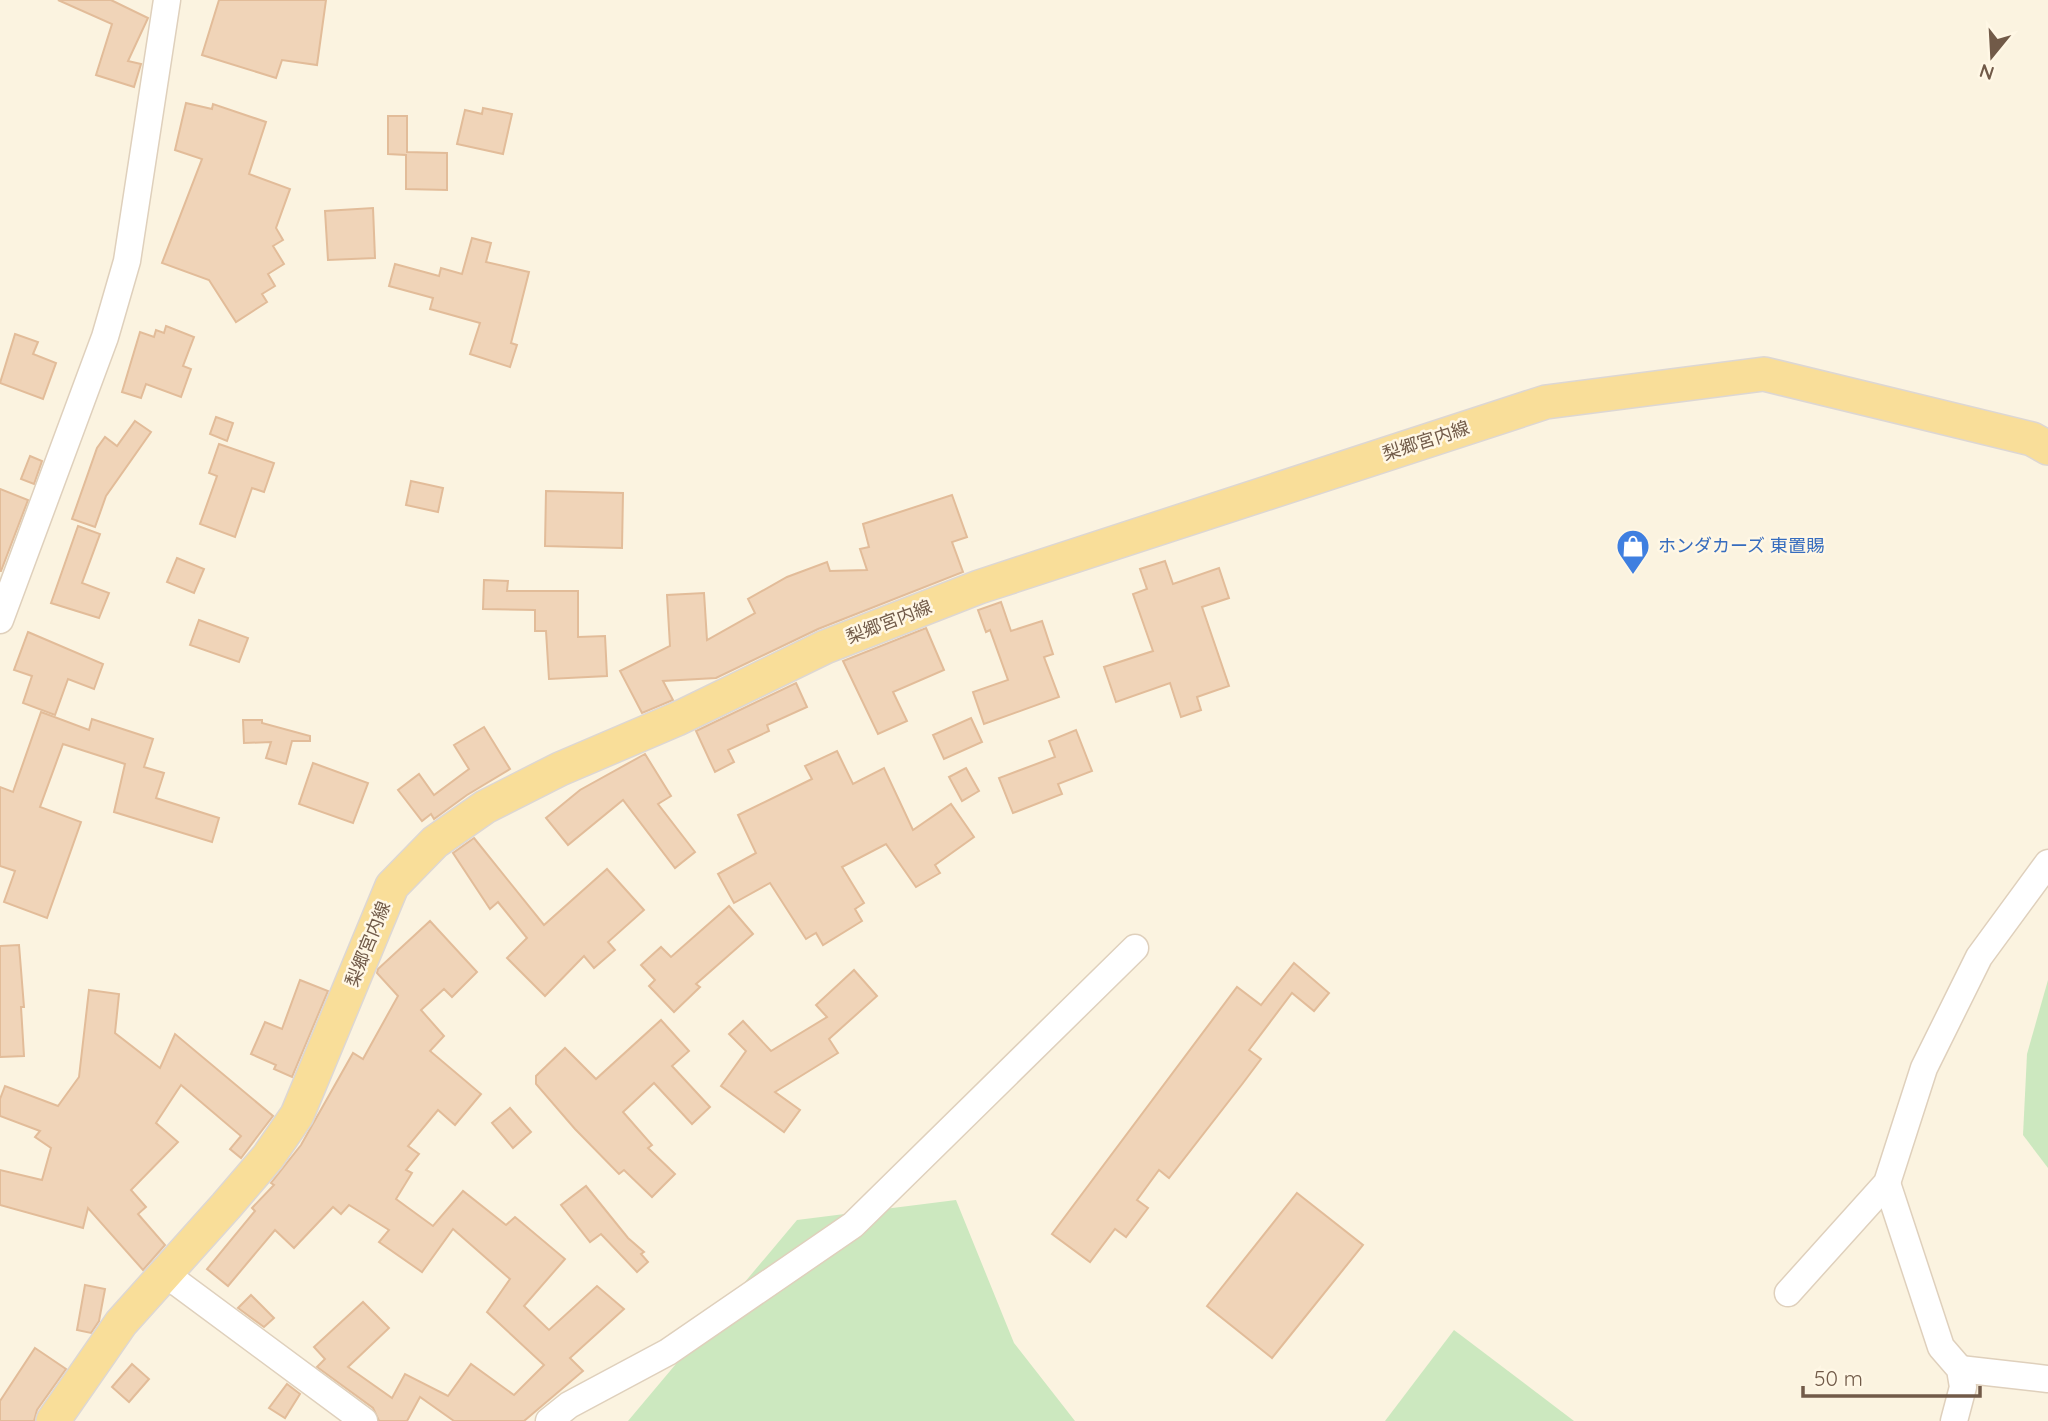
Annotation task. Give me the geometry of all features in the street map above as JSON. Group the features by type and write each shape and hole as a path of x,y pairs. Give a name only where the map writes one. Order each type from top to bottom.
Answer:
{"main road":[{"name":"梨郷宮内線","path":"53,1421 121,1323 167,1275 268,1157 297,1115 392,886 435,842 485,807 560,769 677,719 825,647 979,587 1546,402 1764,374 2032,439 2048,448"}],"street":[{"path":"3,612 105,337 127,261 167,0"},
{"path":"1788,1293 1887,1183 1924,1068 1979,957 2048,863"},
{"path":"549,1421 569,1405 668,1352 853,1225 1135,948"},
{"path":"1887,1183 1941,1347 1959,1369 1963,1387 1954,1421"},
{"path":"167,1275 364,1421"},
{"path":"1959,1369 2048,1378"}],"green space":[{"path":"2048,980 2048,1168 2023,1135 2027,1054"},
{"path":"956,1200 1014,1343 1075,1421 628,1421 797,1220"},
{"path":"1454,1330 1574,1421 1385,1421"}],"building":[{"path":"58,0 111,0 148,18 128,61 141,64 134,87 96,75 112,24"},
{"path":"219,0 326,0 317,65 282,60 276,78 202,55"},
{"path":"186,103 212,109 213,104 266,122 249,174 290,189 276,228 283,240 273,246 284,264 268,274 275,286 262,294 267,302 236,322 209,280 162,263 202,159 175,150"},
{"path":"483,108 512,114 503,154 457,144 465,110 482,114"},
{"path":"388,116 407,116 407,152 447,153 447,190 406,189 406,155 388,154"},
{"path":"373,208 375,258 328,260 325,211"},
{"path":"472,238 491,243 486,262 529,272 511,343 517,345 510,367 470,354 480,323 430,309 433,298 389,286 395,264 439,276 441,268 462,274"},
{"path":"166,326 194,337 183,366 191,369 181,397 146,384 141,398 122,392 140,332 154,337 156,330 164,333"},
{"path":"15,334 38,342 33,354 56,363 43,399 0,383"},
{"path":"216,417 233,423 227,441 210,434"},
{"path":"135,421 151,432 106,496 95,527 72,519 97,448 105,437 117,446"},
{"path":"219,444 274,463 264,492 252,488 235,537 200,524 217,476 209,473"},
{"path":"30,456 42,461 34,484 21,479"},
{"path":"411,481 443,488 438,512 406,505"},
{"path":"0,489 28,500 1,571 0,571"},
{"path":"546,491 623,493 622,548 545,546"},
{"path":"952,495 967,537 952,542 963,572 818,629 716,678 663,681 673,700 642,713 620,671 670,646 667,595 704,593 707,640 755,613 748,599 787,577 827,562 830,571 867,570 860,549 869,547 863,524"},
{"path":"78,526 100,534 82,583 109,593 99,618 51,603"},
{"path":"177,558 204,569 194,593 167,582"},
{"path":"1165,561 1173,584 1219,568 1229,598 1202,607 1229,686 1197,697 1201,710 1181,717 1170,683 1116,702 1104,667 1153,651 1133,594 1147,589 1140,569"},
{"path":"484,580 508,581 507,591 578,591 578,637 605,636 607,676 549,679 546,631 535,631 535,610 483,609"},
{"path":"1001,602 1011,631 1042,621 1053,654 1044,657 1059,697 984,724 973,692 1008,680 990,630 986,632 978,610"},
{"path":"199,620 248,638 239,662 190,645"},
{"path":"926,628 944,670 893,692 907,721 878,734 843,661"},
{"path":"28,632 103,664 94,689 68,679 55,715 23,703 32,676 14,670"},
{"path":"796,683 807,707 767,725 769,731 728,750 734,762 715,772 696,731"},
{"path":"41,712 89,730 92,719 153,739 144,767 164,773 156,798 219,818 212,842 114,812 125,764 63,744 40,807 81,822 47,918 4,902 15,871 0,866 0,787 13,792"},
{"path":"971,718 982,742 944,759 933,735"},
{"path":"243,720 262,720 262,723 310,736 310,741 292,741 286,764 266,758 271,742 244,743"},
{"path":"484,727 510,769 434,819 431,814 422,821 398,790 419,774 434,795 469,769 454,745"},
{"path":"1076,730 1092,771 1058,784 1062,794 1013,813 999,778 1055,757 1049,741"},
{"path":"837,751 853,784 884,768 913,830 951,804 974,837 935,865 940,873 916,887 886,844 842,867 864,903 855,909 862,921 823,945 816,933 806,939 770,883 734,903 718,874 756,853 738,815 812,779 805,766"},
{"path":"645,754 671,796 658,804 695,852 675,868 623,800 568,845 546,818 580,790"},
{"path":"313,763 368,783 353,823 299,804"},
{"path":"966,768 979,791 962,801 949,777"},
{"path":"474,838 544,925 607,869 644,910 608,942 615,950 594,968 584,956 545,996 507,958 527,938 498,902 490,909 453,853"},
{"path":"729,906 753,934 696,984 700,987 674,1012 649,986 655,980 641,965 661,947 671,957"},
{"path":"430,921 477,972 452,997 444,989 421,1010 444,1036 430,1051 481,1094 455,1125 438,1110 408,1146 419,1154 406,1170 412,1173 396,1199 433,1226 463,1191 506,1225 515,1217 565,1259 524,1306 549,1330 597,1286 624,1309 570,1358 583,1371 524,1421 454,1421 420,1397 407,1421 379,1421 373,1408 317,1367 325,1359 314,1347 363,1302 389,1328 348,1367 392,1398 405,1374 448,1396 471,1364 514,1395 544,1365 487,1312 510,1279 453,1229 422,1272 379,1242 389,1230 349,1205 341,1214 333,1207 294,1248 275,1230 228,1286 207,1269 255,1211 252,1208 274,1185 271,1183 301,1145 353,1053 363,1059 398,996 377,973 378,969"},
{"path":"19,945 24,1007 21,1007 24,1056 0,1057 0,946"},
{"path":"1294,963 1329,993 1314,1011 1292,993 1249,1050 1261,1059 1169,1178 1159,1170 1137,1200 1148,1208 1126,1237 1115,1229 1090,1262 1052,1234 1237,987 1261,1005"},
{"path":"854,970 877,996 829,1039 838,1053 775,1092 800,1110 784,1132 721,1086 746,1051 729,1034 743,1021 771,1051 827,1017 816,1005"},
{"path":"300,980 328,991 292,1077 274,1069 276,1065 251,1054 265,1022 282,1029"},
{"path":"89,990 119,994 115,1033 160,1068 175,1034 273,1116 241,1158 230,1149 241,1136 181,1085 156,1123 178,1142 131,1190 146,1207 138,1214 165,1245 143,1270 88,1208 83,1228 0,1205 0,1170 42,1180 51,1148 35,1137 40,1131 0,1116 0,1099 5,1086 58,1106 79,1077"},
{"path":"661,1020 689,1051 672,1066 710,1107 692,1124 654,1083 623,1112 652,1145 648,1148 675,1174 652,1197 624,1170 619,1174 575,1129 536,1084 536,1076 565,1048 596,1079"},
{"path":"510,1108 531,1132 513,1148 492,1123"},
{"path":"586,1186 628,1238 644,1252 641,1254 648,1262 637,1272 601,1234 590,1242 561,1205"},
{"path":"1297,1193 1363,1245 1272,1358 1207,1306"},
{"path":"85,1285 105,1289 99,1321 91,1333 77,1330"},
{"path":"251,1295 274,1318 264,1327 238,1308"},
{"path":"35,1348 66,1369 37,1410 34,1421 0,1421 0,1401"},
{"path":"132,1364 149,1379 129,1402 112,1387"},
{"path":"287,1384 300,1394 285,1418 269,1408"}],"place":[{"name":"ホンダカーズ 東置賜","path":"1633,576"}]}
